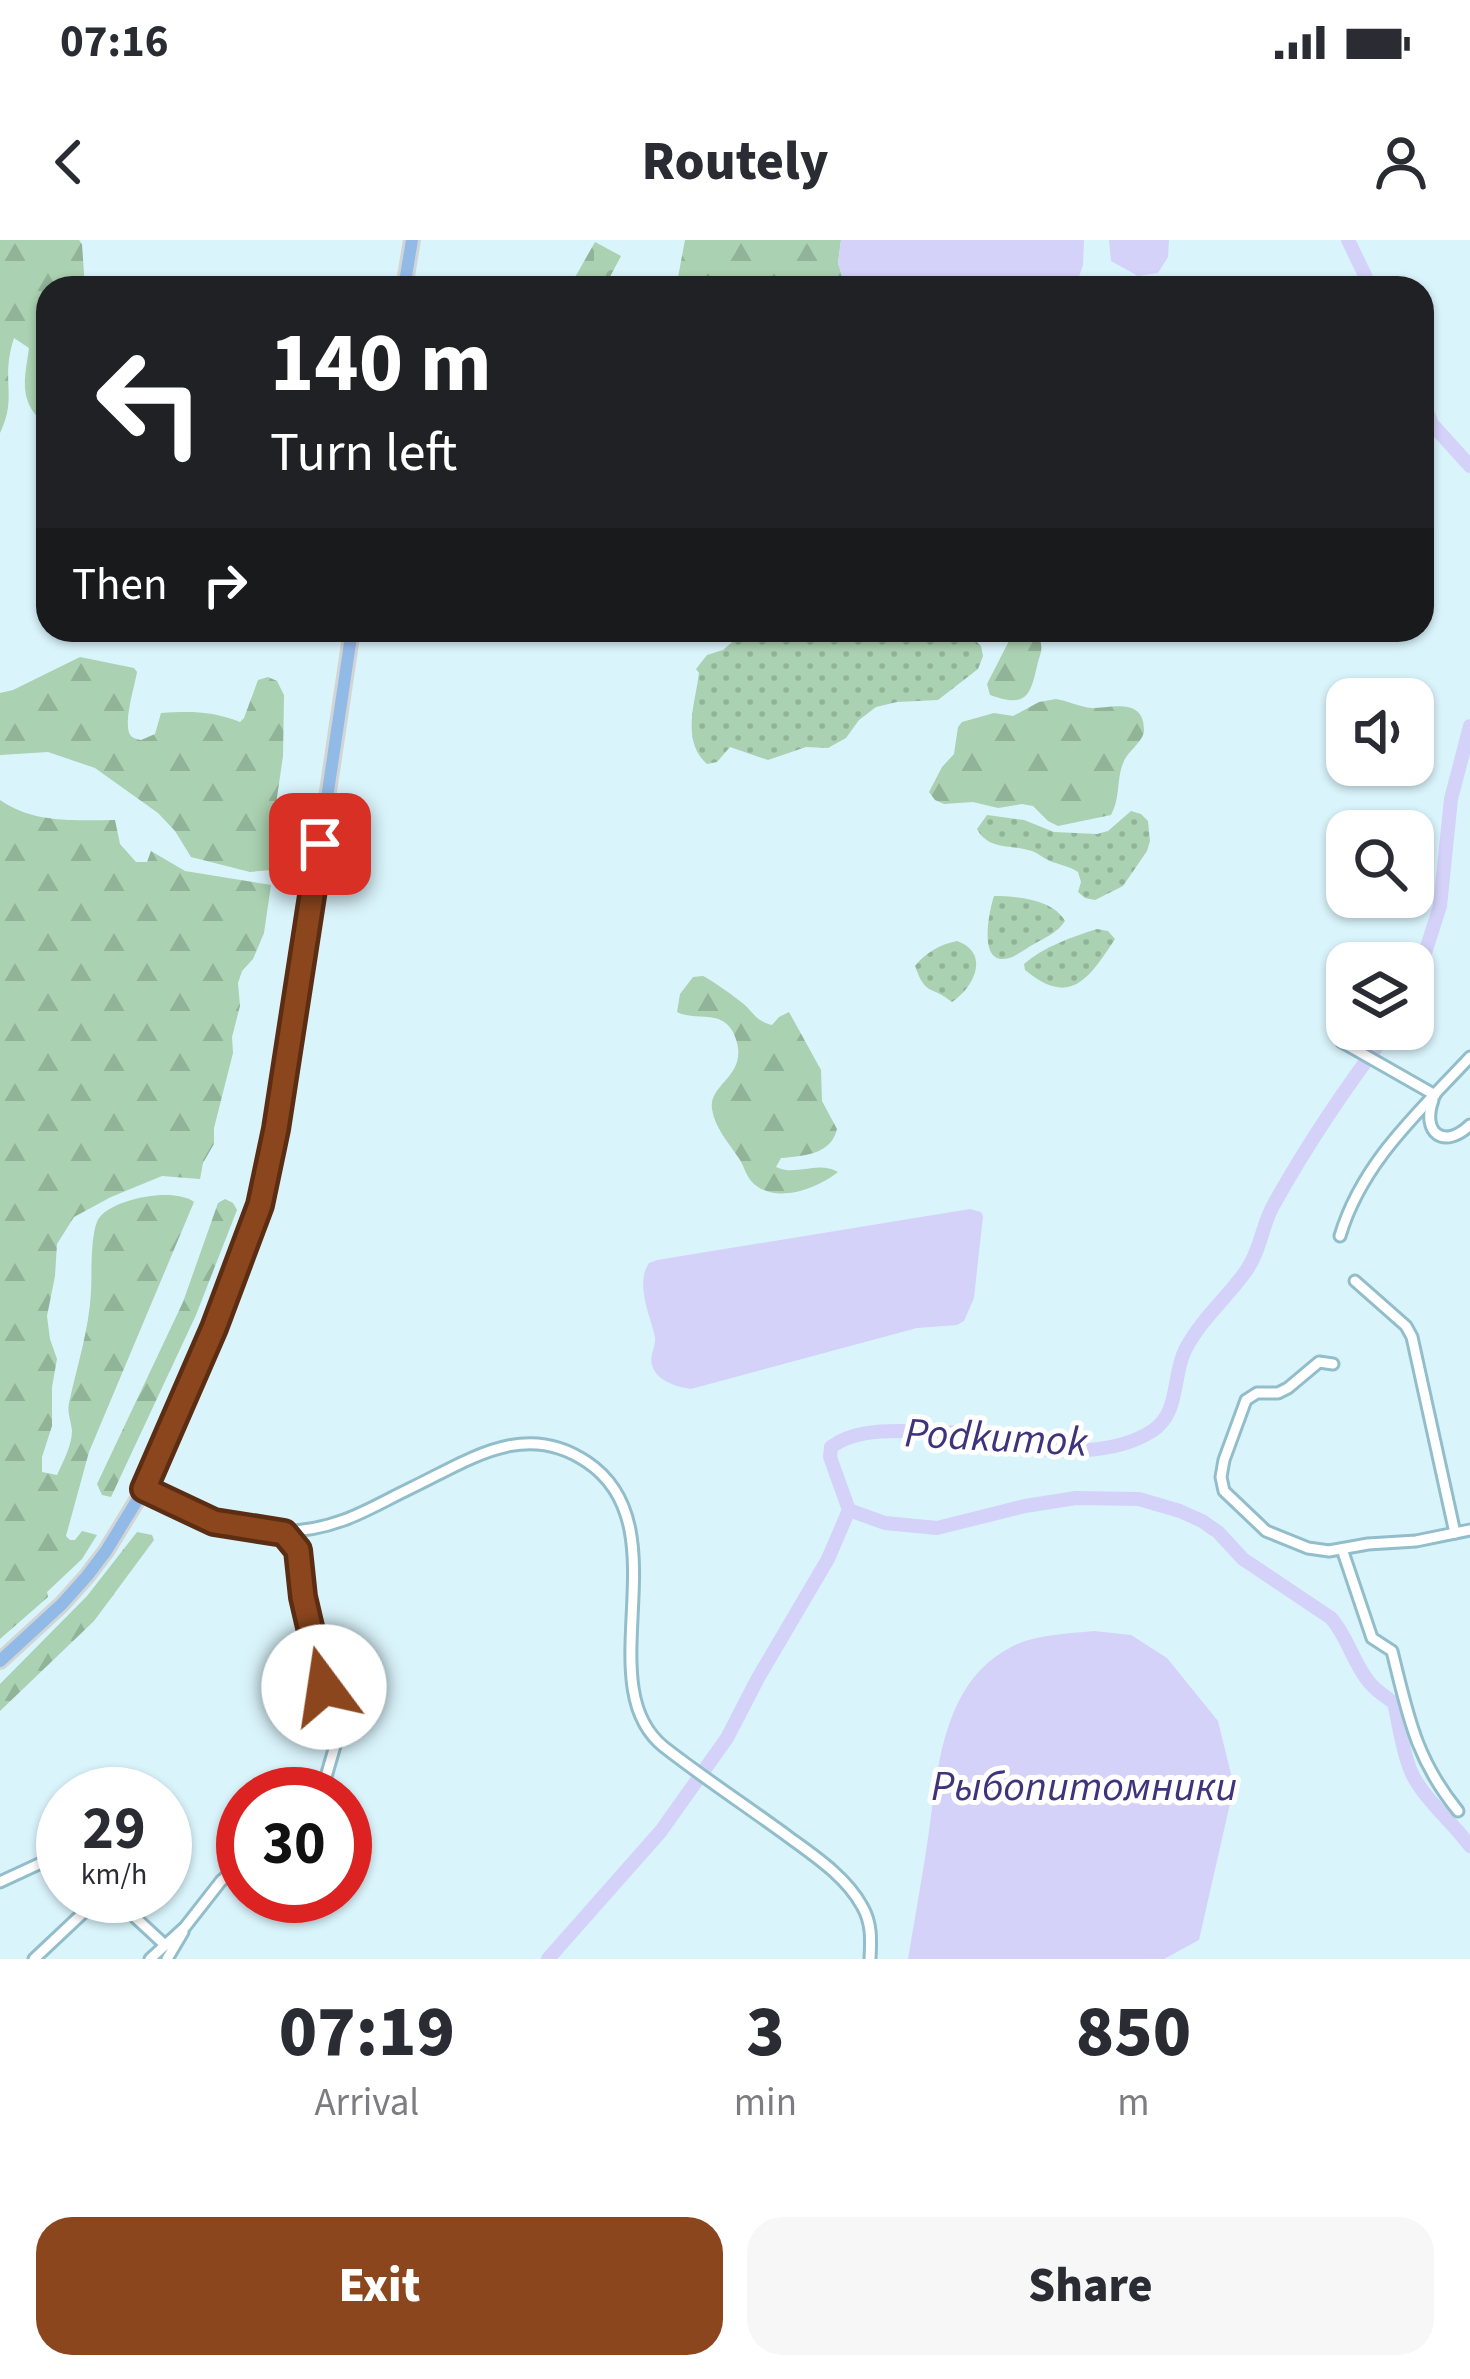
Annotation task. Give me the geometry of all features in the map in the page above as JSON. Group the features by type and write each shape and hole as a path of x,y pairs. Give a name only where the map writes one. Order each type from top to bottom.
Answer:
{"main road":[{"path":"406,276 412,240"},
{"path":"0,1661 87,1576 144,1489 214,1328 260,1205 295,1012 350,642"}],"street":[{"path":"1356,1050 1435,1095"},
{"path":"1340,1236 1365,1176 1470,1057"},
{"path":"1435,1095 1428,1115 1437,1134 1448,1139 1470,1125"},
{"path":"1355,1281 1412,1337 1455,1533"},
{"path":"1334,1364 1319,1362 1278,1393 1257,1393 1246,1400 1229,1442 1221,1477 1224,1491 1266,1531 1308,1548 1329,1551 1470,1531"},
{"path":"144,1489 214,1522 284,1533 346,1519 499,1446 541,1444 577,1455 606,1478 626,1513 634,1556 633,1670 638,1714 650,1733 680,1759 809,1852 852,1891 871,1931 870,1959"},
{"path":"284,1533 298,1550 312,1639 324,1687 341,1725 329,1767"},
{"path":"1342,1549 1372,1638 1392,1651 1427,1768 1458,1811"},
{"path":"1,1881 36,1865"},
{"path":"167,1959 216,1888"},
{"path":"34,1959 72,1923"},
{"path":"141,1923 165,1945"},
{"path":"151,1959 185,1928"}],"green space":[{"path":"0,240 79,240 84,276 36,276 36,415 27,400 25,382 29,348 14,338 8,366 8,409 0,433"},
{"path":"685,240 841,240 838,263 842,276 678,276"},
{"path":"595,242 621,256 610,276 576,276"},
{"path":"732,642 977,642 983,656 978,669 938,700 876,707 846,738 828,748 806,747 768,760 730,747 717,762 707,764 692,733 696,669 707,655"},
{"path":"1008,642 1040,642 1034,677 1024,697 1011,700 990,695 987,684"},
{"path":"80,657 137,672 128,724 131,736 141,740 155,734 161,713 201,713 240,722 258,680 277,681 284,695 283,756 271,870 250,872 191,857 158,813 95,768 48,752 0,755 0,693"},
{"path":"1056,699 1092,708 1125,707 1143,720 1143,734 1124,761 1111,815 1058,826 1033,806 998,808 935,800 929,792 954,754 962,722 994,713 1013,716"},
{"path":"0,800 41,817 115,820 120,844 136,862 147,862 151,851 185,871 271,885 264,933 238,983 240,1006 233,1053 214,1144 200,1179 162,1176 111,1197 74,1217 57,1244 47,1316 57,1359 52,1426 42,1472 57,1475 72,1436 69,1407 88,1320 99,1218 118,1205 145,1197 173,1195 194,1202 89,1452 66,1536 75,1540 82,1531 97,1535 82,1559 47,1592 48,1597 0,1639"},
{"path":"1131,811 1148,821 1147,851 1123,886 1095,900 1078,892 1078,872 1032,851 994,844 977,829 987,815 1024,820 1054,832 1097,834 1108,831"},
{"path":"994,896 1044,904 1065,921 1018,954 999,959 992,954 988,936"},
{"path":"1097,929 1115,939 1078,983 1055,987 1025,970 1024,964 1040,952"},
{"path":"957,941 974,954 976,971 952,1002 926,987 915,966 934,950"},
{"path":"703,976 763,1022 772,1025 789,1012 821,1070 822,1101 837,1129 822,1149 781,1158 776,1167 838,1172 829,1178 807,1189 783,1193 761,1189 750,1179 712,1109 716,1092 738,1060 734,1034 716,1018 677,1012 680,994 693,977"},
{"path":"225,1199 237,1210 196,1315 111,1497 102,1495 97,1484 183,1302 218,1203"},
{"path":"137,1532 152,1535 154,1540 94,1621 0,1711 0,1684 87,1596"}],"water":[{"path":"841,240 1084,240 1079,276 842,276 838,263"},
{"path":"1109,240 1169,240 1168,257 1158,273 1138,276 1111,261"},
{"path":"970,1209 983,1216 974,1298 964,1321 957,1325 917,1328 691,1389 668,1382 654,1371 655,1337 643,1290 649,1263"},
{"name":"Рыбопитомники","path":"1094,1631 1131,1635 1167,1658 1218,1721 1234,1786 1199,1940 1164,1959 908,1959 941,1752 958,1702 990,1661 1013,1646"}],"waterway":[{"name":"Podkumok","path":"1348,240 1365,276"},
{"name":"Podkumok","path":"1434,426 1470,466"},
{"name":"Podkumok","path":"1429,942 1440,906 1451,799 1470,726"},
{"name":"Podkumok","path":"548,1959 661,1831 727,1738 828,1559 849,1510 830,1457 831,1447 856,1435 901,1431 957,1433 1063,1451 1120,1445 1152,1431 1167,1415 1191,1339 1246,1271 1287,1181 1375,1050"},
{"path":"849,1510 885,1523 937,1528 1076,1498 1139,1499 1202,1521 1243,1559 1331,1618 1363,1675 1394,1703 1415,1779 1470,1846"}],"route":[{"path":"320,844 260,1205 214,1328 144,1489 214,1522 284,1533 298,1550 303,1597 324,1687"}]}
